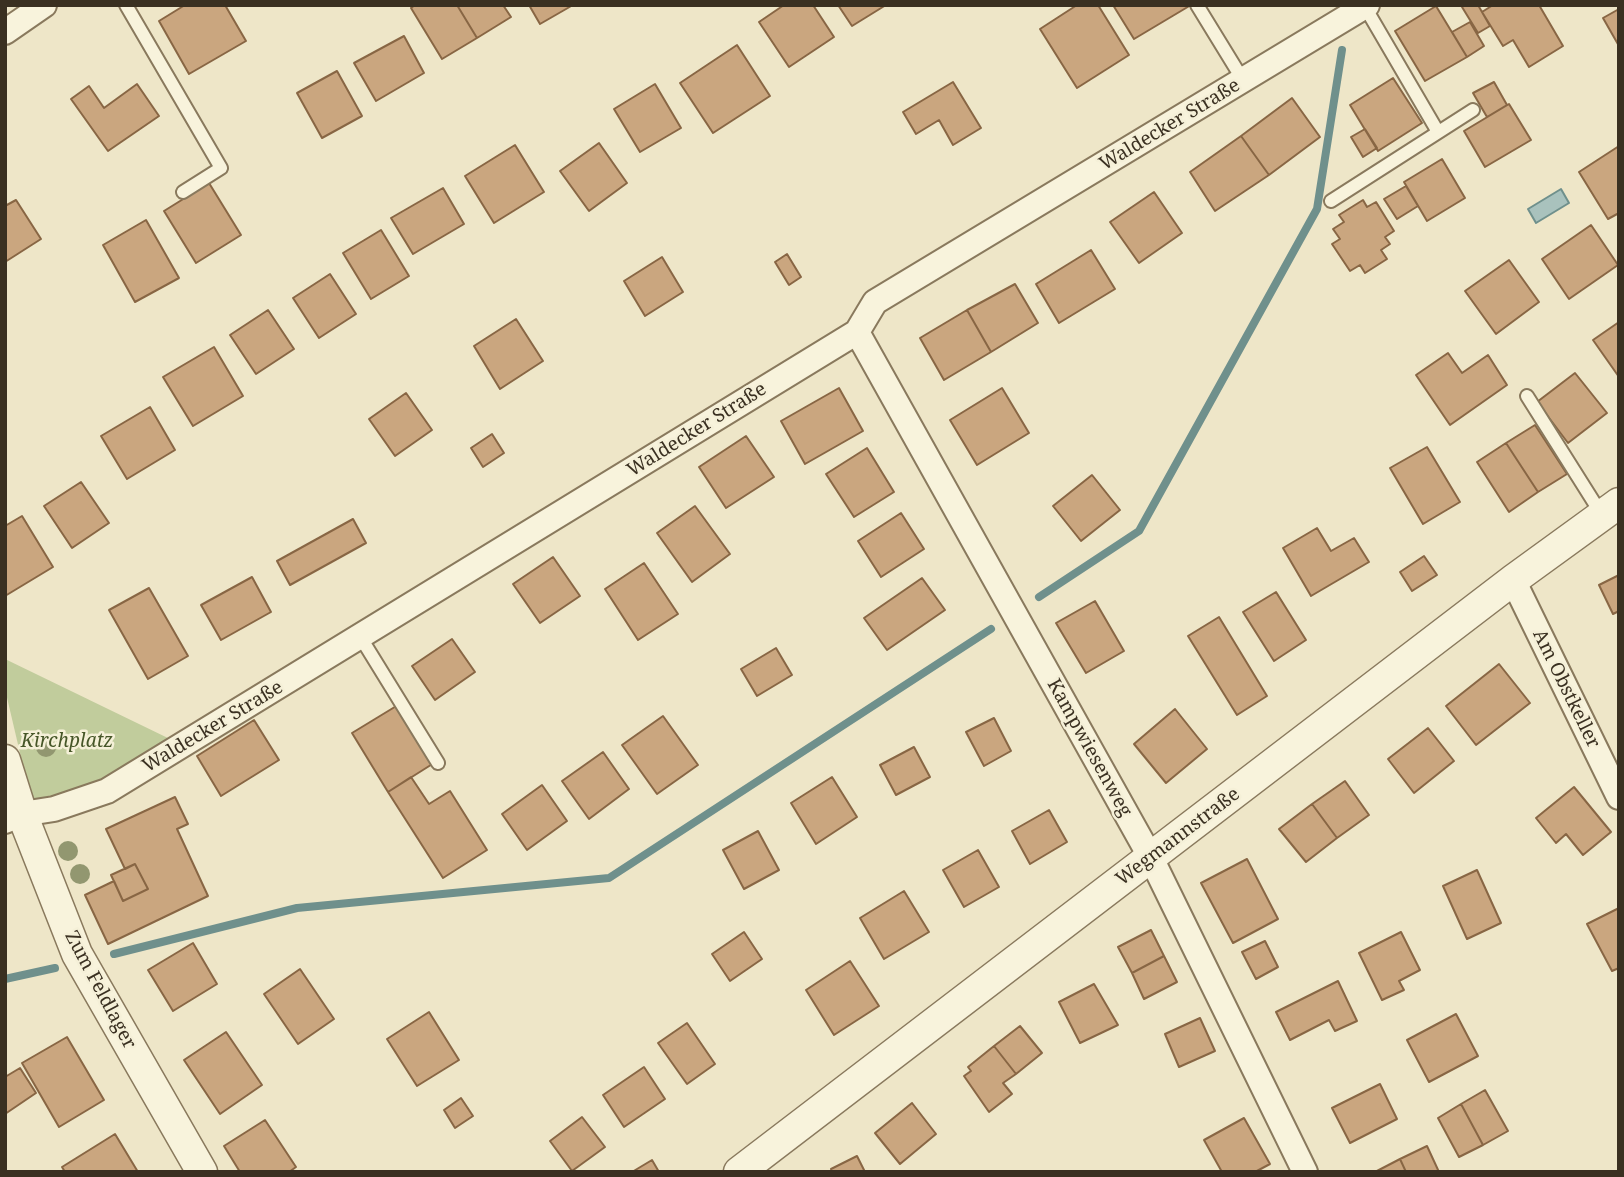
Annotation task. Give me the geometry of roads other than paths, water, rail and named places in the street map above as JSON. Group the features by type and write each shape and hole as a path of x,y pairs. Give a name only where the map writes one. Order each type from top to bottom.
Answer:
{"street":[{"path":"5,32 44,5"},
{"name":"Waldecker Straße","path":"14,817 54,809 107,791 857,332 876,302 1366,6"},
{"name":"Kampwiesenweg","path":"857,332 1151,858 1305,1172"},
{"name":"Wegmannstraße","path":"739,1172 1513,580 1610,510"},
{"name":"Am Obstkeller","path":"1513,580 1619,797"},
{"name":"Zum Feldlager","path":"5,760 14,817 77,954 202,1172"}],"lane":[{"path":"126,5 221,168 183,192"},
{"path":"1196,5 1243,80"},
{"path":"1366,6 1438,132"},
{"path":"1331,201 1473,110"},
{"path":"1527,397 1610,510"},
{"path":"361,638 438,763"}],"water":[{"path":"1561,189 1569,203 1536,223 1528,209"}],"waterway":[{"path":"1039,597 1139,531 1317,209 1342,50"},
{"path":"114,954 297,908 609,878 991,629"},
{"path":"5,979 55,968"}],"park label":[{"name":"Kirchplatz","path":"67,742"}]}
